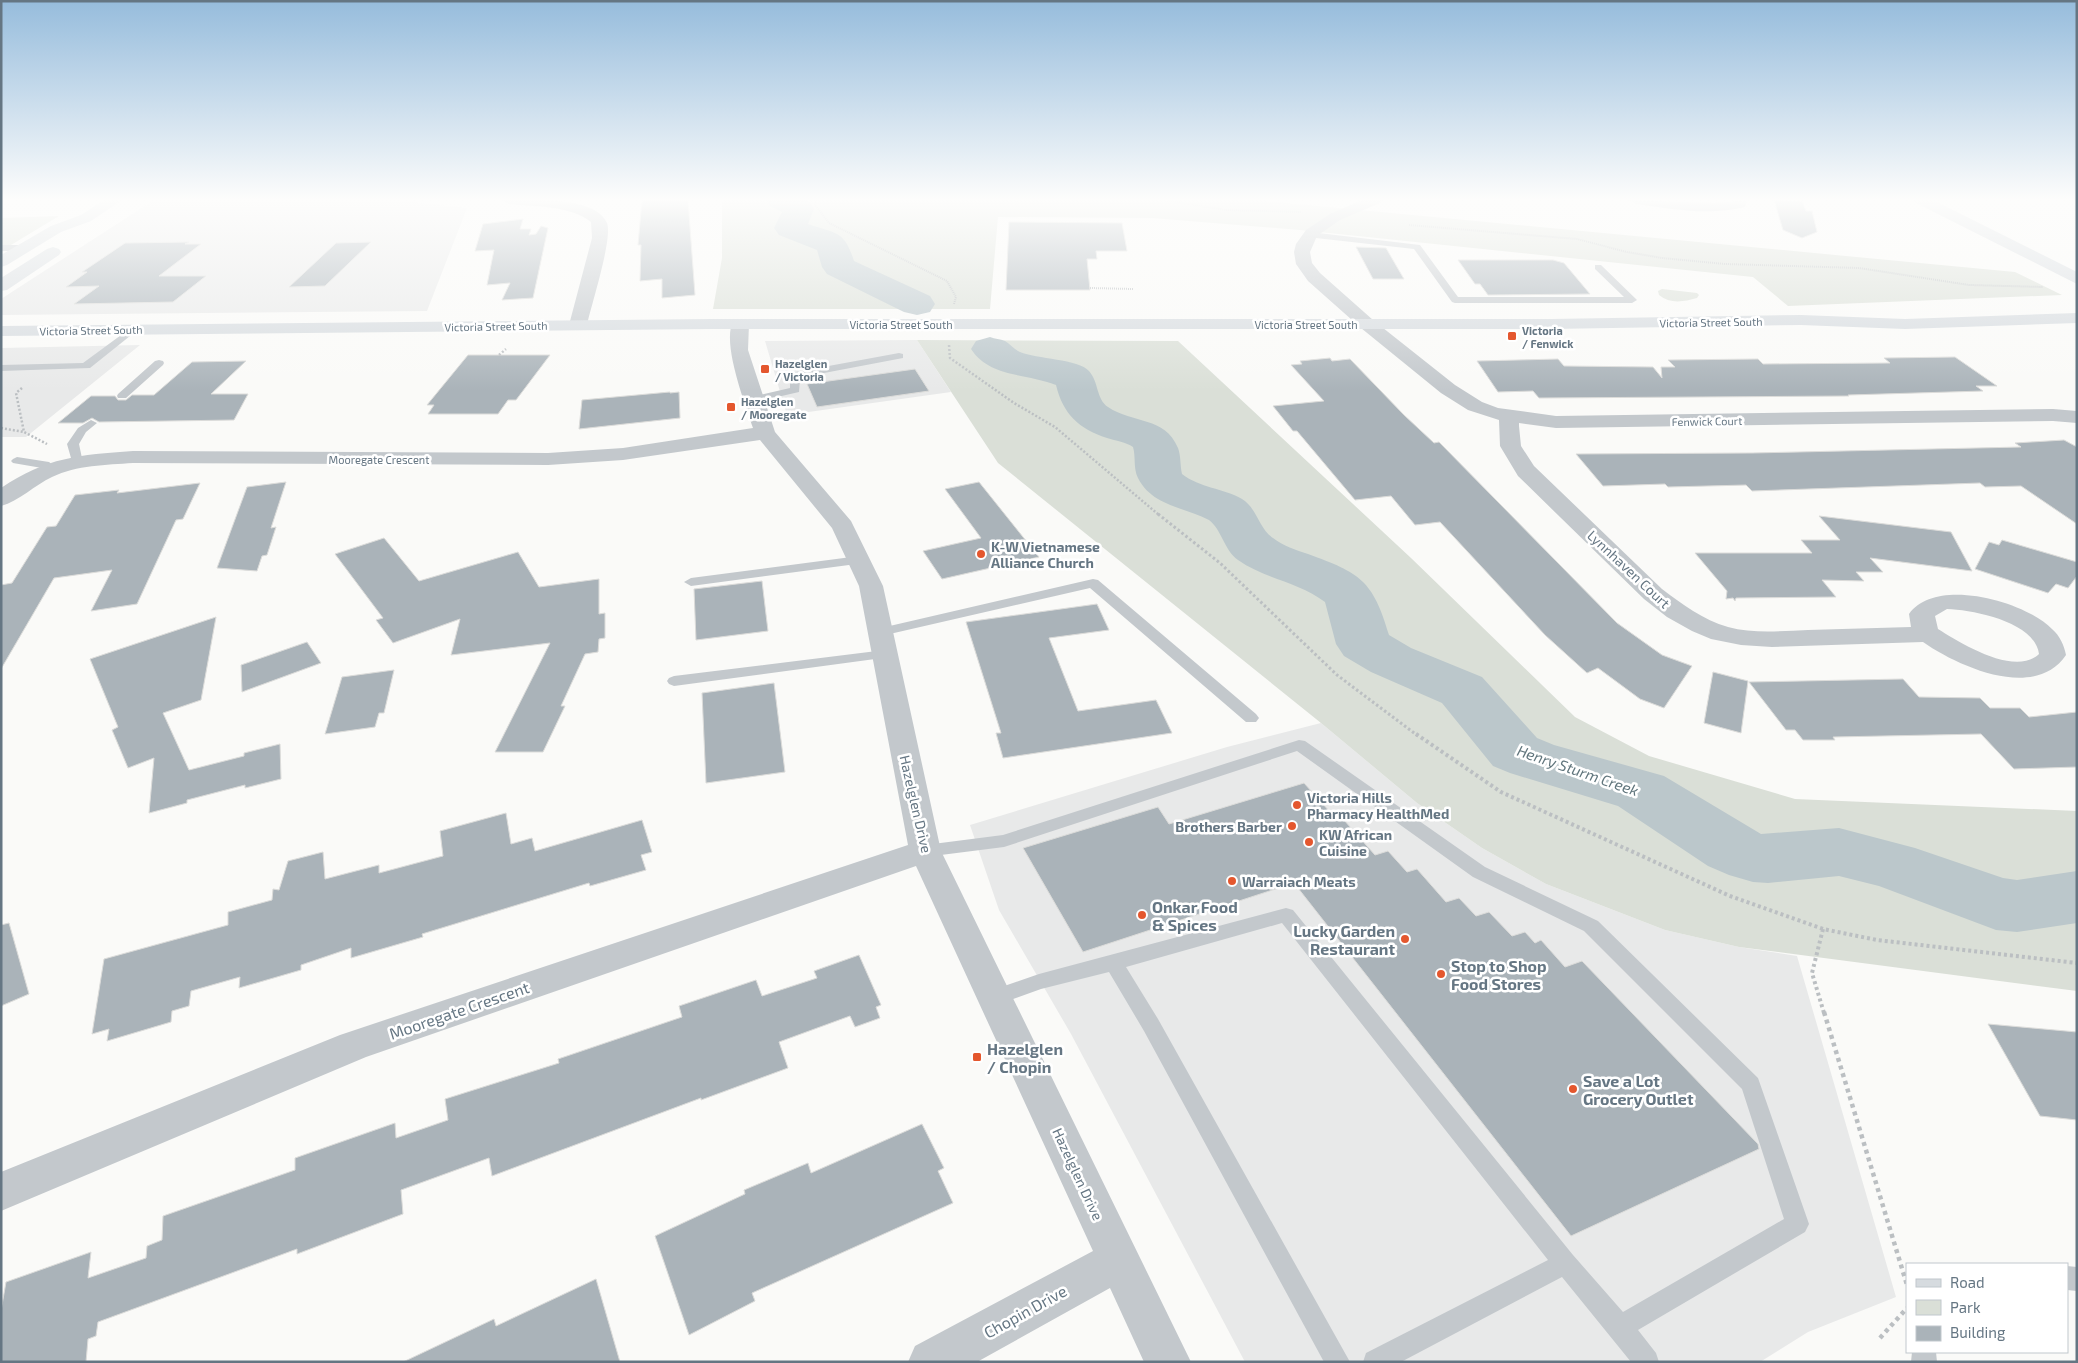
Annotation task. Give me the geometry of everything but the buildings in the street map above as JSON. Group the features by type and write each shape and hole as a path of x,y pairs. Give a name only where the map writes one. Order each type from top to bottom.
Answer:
{"main road":[{"path":"1,286 35,264"},
{"path":"2046,264 2077,279"},
{"name":"Victoria Street South","path":"1800,320 1887,312 2077,304"},
{"name":"Victoria Street South","path":"1,331 740,324 1552,324 1800,320 1905,324 2077,318"}],"street":[{"path":"578,325 594,264"},
{"name":"Fenwick Court","path":"1304,264 1314,278 1367,324 1448,389 1476,406 1493,413 1556,422 2053,415 2077,417"},
{"name":"Hazelglen Drive","path":"740,324 739,350 765,433 843,526 871,586 925,852 1168,1362"},
{"name":"Lynnhaven Court","path":"1510,416 1508,433 1511,453 1526,471 1653,594 1676,612 1720,633 1741,637 1772,639 1929,634"},
{"name":"Mooregate Crescent","path":"1,499 29,480 63,466 133,457 548,460 623,454 765,433"},
{"name":"Mooregate Crescent","path":"1,1192 353,1046 925,852"},
{"name":"Chopin Drive","path":"931,1362 1119,1260"}],"lane":[{"path":"1430,264 1455,300 1632,300 1598,267"},
{"path":"1,368 86,366 132,330"},
{"path":"755,399 795,390 795,378 800,374 899,356"},
{"path":"122,396 159,363"},
{"path":"18,461 63,466 73,444 82,430 91,422"},
{"path":"691,582 859,560"},
{"path":"674,681 883,643 1093,583 1252,718"},
{"path":"925,852 1004,841 1299,744 1479,872 1591,926 1751,1084 1797,1224 1620,1327"},
{"path":"994,998 1039,982 1286,915 1565,1263 1620,1327 1647,1362"},
{"path":"1114,963 1151,1025 1338,1362"},
{"path":"1375,1362 1565,1263"}],"path":[{"path":"912,264 947,281 956,297 951,311"},
{"path":"1721,264 1860,268 1969,285 2045,287"},
{"path":"1090,288 1133,289"},
{"path":"948,340 950,358 1014,403 1055,427 1171,525 1220,563 1337,674 1397,721 1500,792 1730,896 1823,929 1877,940 2077,963"},
{"path":"24,432 16,393 50,366"},
{"path":"1,428 24,432 52,446 63,466"},
{"path":"1823,929 1812,973 1906,1282"},
{"path":"1880,1338 1906,1309"}],"shaded area":[{"path":"56,264 445,264 427,311 1,315 1,299"},
{"path":"917,340 951,392 787,415 765,341"},
{"path":"140,345 26,437 1,437 1,348"},
{"path":"1321,723 1417,803 1482,848 1546,884 1665,930 1739,947 1797,956 1896,1297 1808,1332 1760,1362 1245,1362 1071,1034 999,910 970,825 1227,747"}],"green space":[{"path":"721,264 994,264 990,309 713,309"},
{"path":"1624,264 1926,264 2015,272 2062,295 1788,306 1753,277"},
{"path":"1662,289 1697,293 1699,295 1697,298 1672,301 1659,295 1658,291"},
{"path":"917,340 1178,341 1411,558 1575,717 1649,756 1795,799 2077,811 2077,991 1739,947 1665,930 1546,884 1482,848 1417,803 1321,723 998,463"}],"waterway":[{"name":"Henry Sturm Creek","path":"838,264 839,267 917,304"},
{"name":"Henry Sturm Creek","path":"990,349 1007,361 1061,373 1074,378 1082,404 1092,416 1109,424 1143,434 1153,442 1156,448 1159,472 1164,482 1178,492 1226,510 1235,519 1246,539 1255,549 1278,561 1321,577 1344,591 1353,605 1364,644 1391,660 1462,690 1515,752 1532,759 1641,791 1732,849 1753,858 1768,859 1839,852 1891,865 1945,883 1996,904 2017,906 2077,897"}],"place":[{"name":"Victoria / Fenwick","path":"1512,336"},
{"name":"Hazelglen / Victoria","path":"765,369"},
{"name":"Hazelglen / Mooregate","path":"731,407"},
{"name":"K-W Vietnamese Alliance Church","path":"981,554"},
{"name":"Victoria Hills Pharmacy HealthMed","path":"1297,805"},
{"name":"Brothers Barber","path":"1292,826"},
{"name":"KW African Cuisine","path":"1309,842"},
{"name":"Warraiach Meats","path":"1232,881"},
{"name":"Onkar Food & Spices","path":"1142,915"},
{"name":"Lucky Garden Restaurant","path":"1405,939"},
{"name":"Stop to Shop Food Stores","path":"1441,974"},
{"name":"Hazelglen / Chopin","path":"977,1057"},
{"name":"Save a Lot Grocery Outlet","path":"1573,1089"}]}
